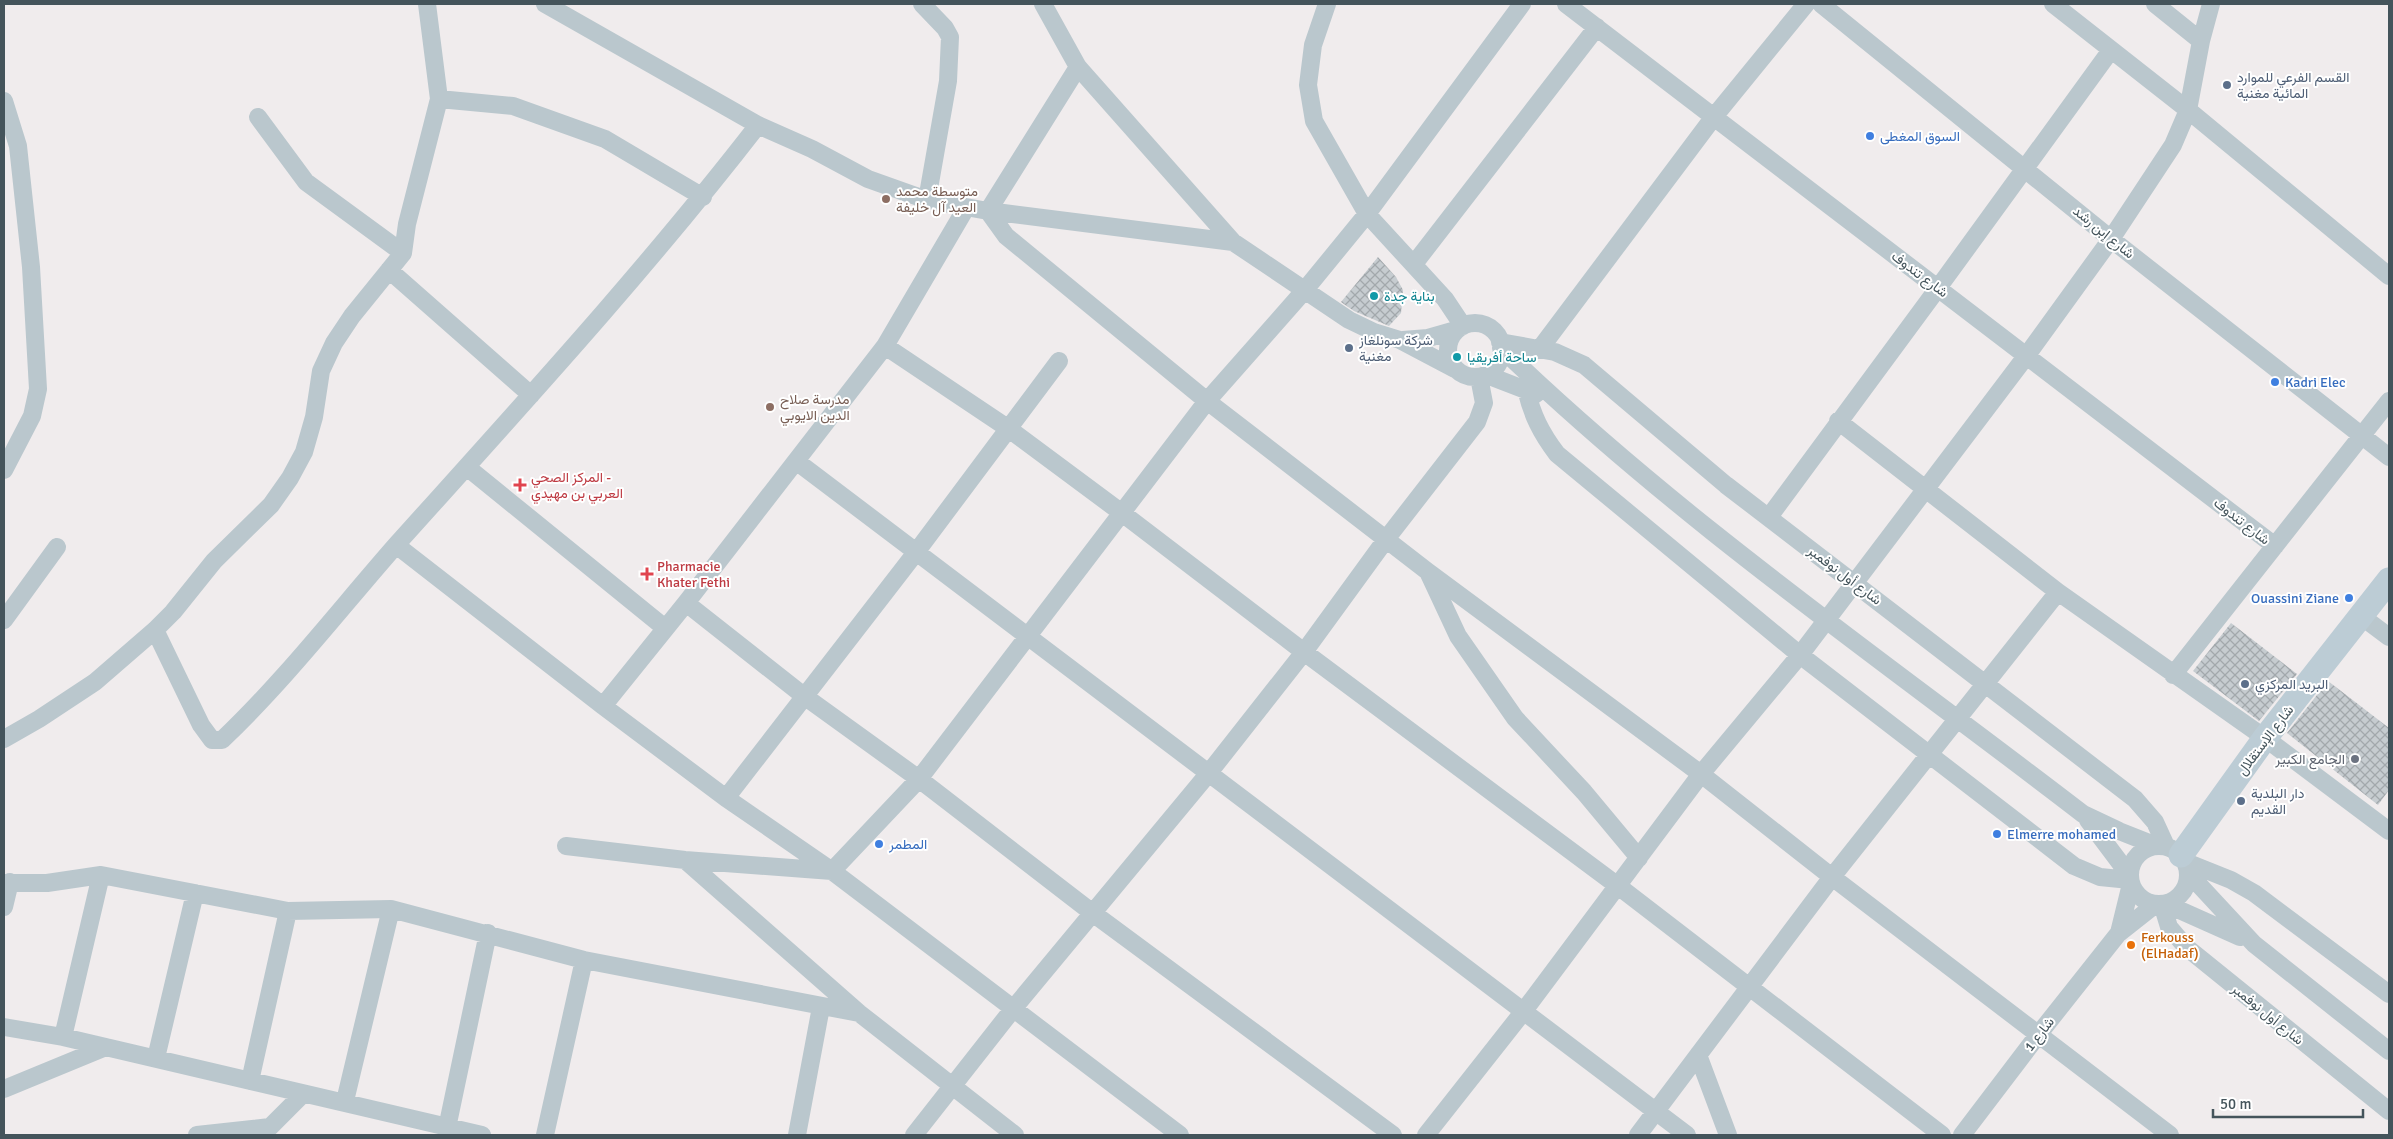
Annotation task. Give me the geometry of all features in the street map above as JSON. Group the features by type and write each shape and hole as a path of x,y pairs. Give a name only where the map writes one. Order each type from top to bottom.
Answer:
{"street":[{"path":"4,738 39,719 95,682 155,630 173,612 214,561 271,505 290,478 304,452 314,417 321,371 334,343 352,316 403,253 407,224 439,100 427,4"},
{"path":"545,4 758,125 812,148 868,179 927,200 966,208 1234,242"},
{"path":"922,4 945,28 950,38 948,81 927,200"},
{"path":"1043,4 1078,67 1234,242 1304,292 1348,320 1374,332 1400,340 1462,374 1483,376 1498,364 1501,345 1497,336 1485,326 1470,324 1428,338 1400,340"},
{"path":"1326,4 1313,45 1308,85 1314,121 1367,214 1445,299 1460,328"},
{"path":"832,872 919,779 1207,401 1304,292 1367,214 1522,4"},
{"name":"شارع تندوف","path":"1566,4 2275,546"},
{"path":"1539,350 1713,118 1806,4"},
{"name":"شارع إبن رشد","path":"1822,4 2111,239 2389,458"},
{"path":"2053,4 2188,110 2389,276"},
{"path":"2155,4 2201,40"},
{"path":"1426,1135 1523,1012 1701,774 1800,655 1826,618 2027,355 2111,239 2173,145 2188,110 2201,40 2211,4"},
{"path":"1414,264 1598,27"},
{"path":"1768,517 2111,50"},
{"path":"988,211 1078,67"},
{"path":"439,100 513,106 596,136 703,197"},
{"path":"4,101 18,146 32,267 38,389 32,416 4,470"},
{"path":"258,117 306,182 403,253"},
{"path":"155,630 201,726 212,740 222,740 295,666 396,545 468,468 703,197 758,125"},
{"path":"602,706 686,603 885,346 966,208"},
{"path":"988,211 1006,236 1207,401 1387,538 1427,571 1701,774 1832,877 2170,1135"},
{"path":"389,270 531,395"},
{"path":"1456,369 1448,354 1448,346 1460,328"},
{"name":"شارع أول نوفمبر","path":"1501,345 1555,352 1584,365 1726,484 2143,806 2156,822 2176,857 2254,944 2389,1050"},
{"name":"شارع أول نوفمبر","path":"1501,345 1557,403 1704,524 2083,814 2231,880 2254,893 2389,994"},
{"path":"885,346 1009,429 1122,513 1304,652 1618,886 1942,1135"},
{"path":"726,798 917,552 1059,361"},
{"path":"914,1135 1013,1009 1094,914 1208,774 1304,652 1387,538 1481,416 1484,403 1483,376"},
{"name":"شارع أول نوفمبر","path":"1483,376 1526,389 1557,403"},
{"path":"1526,389 1532,414 1542,435 1557,454 1800,655 2074,866 2100,877 2130,880"},
{"path":"2174,674 2389,401"},
{"path":"1838,421 2058,592 2265,738 2389,831"},
{"path":"796,461 1687,1135"},
{"path":"468,468 665,628"},
{"path":"396,545 602,706 726,798 832,872 1180,1135"},
{"path":"4,620 57,547"},
{"path":"1427,571 1458,636 1515,718 1584,792 1639,858"},
{"name":"شارع الإستقلال","path":"2176,857 2265,738 2389,580"},
{"path":"1638,1135 1750,989 1832,877 1929,754 1960,719 2058,592"},
{"path":"686,603 804,696 919,779 1094,914 1393,1135"},
{"path":"2361,616 2389,638"},
{"name":"شارع أول نوفمبر","path":"2083,814 2130,880"},
{"path":"566,846 685,860 832,872"},
{"path":"2140,852 2176,857 2188,882 2180,896 2161,904 2141,898 2130,880 2135,859 2140,852"},
{"path":"685,860 859,1013 952,1088 1015,1135"},
{"path":"4,907 7,882 47,883 101,876 288,911 391,909 488,933 584,960 859,1013"},
{"path":"63,1037 101,876"},
{"name":"شارع 1","path":"2118,934 2130,880"},
{"path":"156,1058 195,893"},
{"name":"شارع أول نوفمبر","path":"2161,904 2211,922 2254,944"},
{"name":"شارع أول نوفمبر","path":"2161,904 2169,927 2186,947 2389,1111"},
{"name":"شارع 1","path":"1962,1135 2118,934 2140,915 2161,904"},
{"path":"345,1102 391,909"},
{"path":"250,1080 288,911"},
{"path":"447,1128 488,933"},
{"path":"545,1135 584,960"},
{"path":"796,1135 821,1007"},
{"path":"4,1027 63,1037 156,1058 482,1135"},
{"path":"4,1089 106,1047"},
{"path":"1698,1055 1728,1135"},
{"path":"198,1135 266,1131 303,1094"}],"building":[{"name":"بناية جدة","path":"1378,257 1396,277 1403,290 1401,313 1389,326 1354,311 1341,302"},
{"name":"البريد المركزي","path":"2231,623 2297,674 2259,721 2193,671"},
{"name":"الجامع الكبير","path":"2328,681 2389,728 2389,790 2378,805 2287,733"}],"place":[{"name":"القسم الفرعي للموارد المائية مغنية","path":"2227,85"},
{"name":"السوق المغطى","path":"1870,136"},
{"name":"متوسطة محمد العيد آل خليفة","path":"886,199"},
{"name":"بناية جدة","path":"1374,296"},
{"name":"شركة سونلغاز مغنية","path":"1349,348"},
{"name":"ساحة أفريقيا","path":"1457,357"},
{"name":"Kadri Elec","path":"2275,382"},
{"name":"مدرسة صلاح الدين الايوبي","path":"770,407"},
{"name":"المركز الصحي - العربي بن مهيدي","path":"520,485"},
{"name":"Pharmacie Khater Fethi","path":"647,574"},
{"name":"Ouassini Ziane","path":"2349,598"},
{"name":"البريد المركزي","path":"2245,684"},
{"name":"الجامع الكبير","path":"2355,759"},
{"name":"دار البلدية القديم","path":"2241,801"},
{"name":"Elmerre mohamed","path":"1997,834"},
{"name":"المطمر","path":"879,844"},
{"name":"Ferkouss (ElHadaf)","path":"2131,945"}]}
